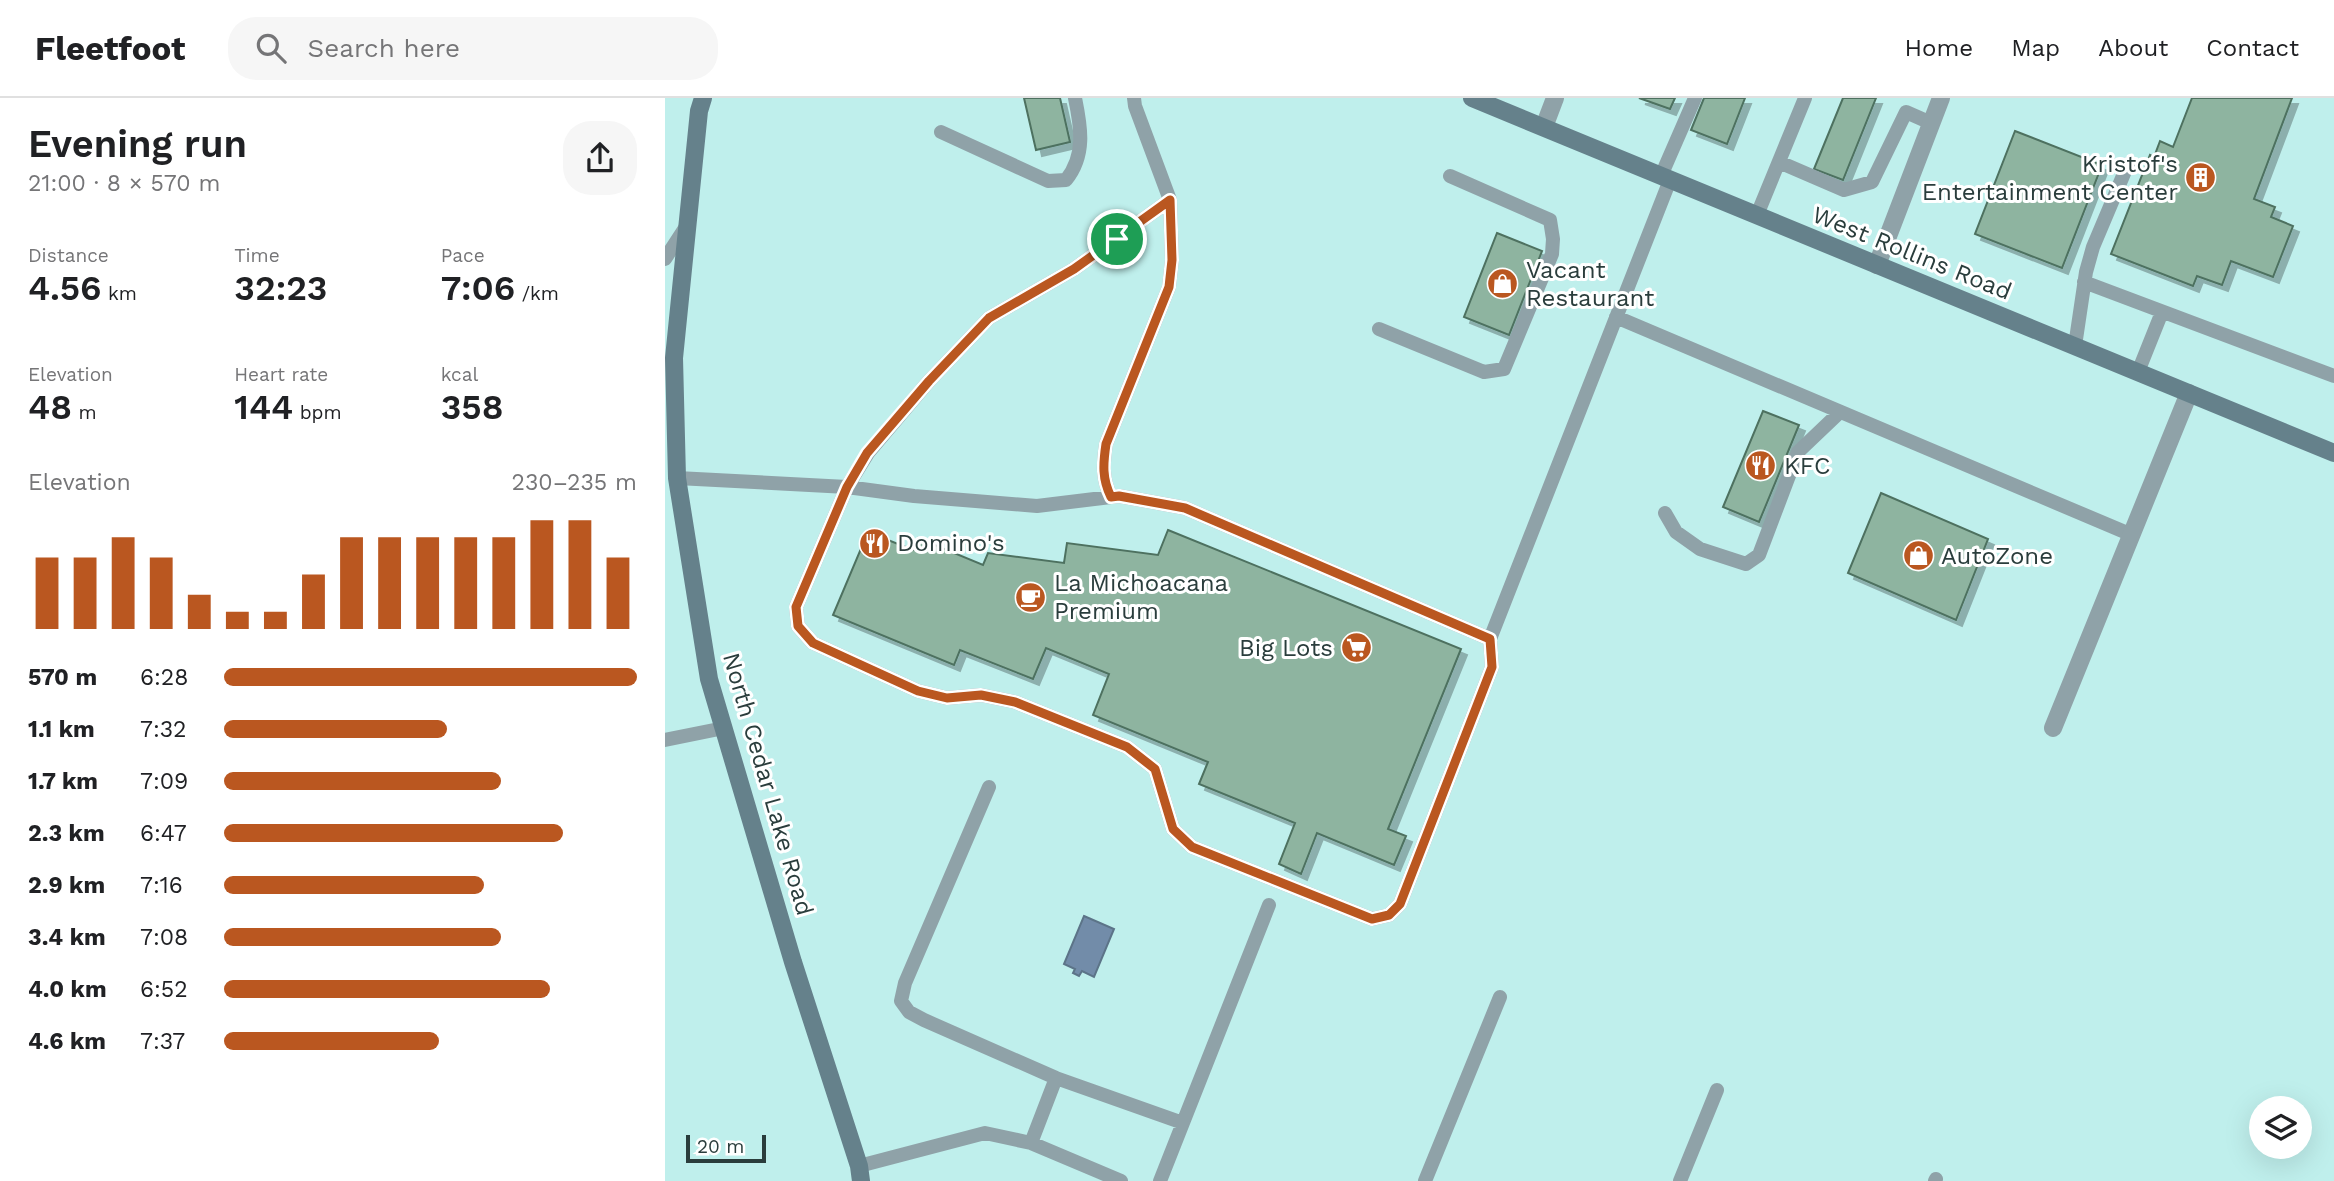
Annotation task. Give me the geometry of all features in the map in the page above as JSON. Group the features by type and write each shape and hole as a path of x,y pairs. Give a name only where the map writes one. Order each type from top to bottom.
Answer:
{"main road":[{"name":"North Cedar Lake Road","path":"703,98 699,111 674,358 677,478 709,680 793,962 860,1174"},
{"name":"West Rollins Road","path":"1472,98 2334,453"}],"street":[{"path":"1544,127 1555,98"},
{"path":"1877,265 1941,98"},
{"path":"2053,728 2189,393"}],"lane":[{"path":"941,132 1048,180 1066,180 1075,168 1080,152 1080,121 1075,98"},
{"path":"1111,497 1103,467 1106,444 1169,287 1172,260 1170,200 1135,106 1135,98"},
{"path":"1170,200 1074,269 989,318 929,381 867,453 847,487 796,607 798,626 813,643 918,691 947,698 981,695 1015,702 1127,747 1155,769 1173,829 1192,847 1372,919 1389,915 1400,904 1492,667 1490,639 1616,317 1695,98"},
{"path":"1757,215 1805,98"},
{"path":"1779,162 1844,190 1872,182 1906,112 1931,123"},
{"path":"2075,346 2084,282 2093,247 2128,164"},
{"path":"1379,329 1484,372 1504,369 1552,254 1550,220 1450,176"},
{"path":"665,259 688,224"},
{"path":"2084,282 2334,376"},
{"path":"2138,372 2162,312"},
{"path":"1616,317 2132,535"},
{"path":"1665,513 1676,532 1700,549 1746,564 1759,555 1798,452 1840,412"},
{"path":"677,478 847,487 914,496 1037,506 1119,496 1185,508 1490,639"},
{"path":"665,740 724,728"},
{"path":"989,787 905,983 901,1002 909,1012 924,1020 1056,1078 1183,1123"},
{"path":"1160,1181 1269,905"},
{"path":"1425,1181 1500,997"},
{"path":"1031,1143 1056,1078"},
{"path":"1680,1181 1717,1090"},
{"path":"860,1174 985,1133 1031,1143 1093,1176 1121,1181"}],"water":[{"path":"1084,916 1114,929 1094,977 1082,971 1079,976 1073,973 1075,969 1064,964"}],"building":[{"path":"1024,98 1060,98 1070,142 1036,150"},
{"path":"1639,98 1675,98 1670,109"},
{"path":"1704,98 1745,98 1727,144 1691,130"},
{"path":"1843,98 1876,98 1843,180 1814,169"},
{"name":"Kristof's Entertainment Center","path":"2192,98 2292,98 2254,199 2275,207 2271,217 2293,226 2273,277 2231,261 2222,285 2197,276 2193,286 2111,254 2150,155 2154,157 2160,141 2173,147"},
{"path":"2015,131 2102,165 2062,268 1975,234"},
{"name":"Vacant Restaurant","path":"1497,233 1542,251 1509,335 1464,317"},
{"name":"KFC","path":"1763,411 1799,425 1759,522 1723,507"},
{"name":"AutoZone","path":"1881,493 1988,539 1956,620 1848,573"},
{"path":"1168,530 1461,649 1388,829 1406,836 1394,865 1317,833 1301,874 1279,864 1295,823 1199,784 1208,762 1093,715 1109,674 1046,648 1033,679 960,650 954,665 833,615 868,532 913,550 918,538 983,565 988,553 1064,563 1067,543 1158,555"}],"place":[{"name":"Kristof's Entertainment Center","path":"2201,178"},
{"name":"Vacant Restaurant","path":"1503,284"},
{"name":"KFC","path":"1761,466"},
{"name":"Domino's","path":"874,543"},
{"name":"AutoZone","path":"1918,556"},
{"name":"La Michoacana Premium","path":"1031,597"},
{"name":"Big Lots","path":"1356,648"}],"route":[{"path":"1170,200 1172,260 1169,287 1106,444 1103,467 1111,497 1119,496 1185,508 1490,639 1492,667 1400,904 1389,915 1372,919 1192,847 1173,829 1155,769 1127,747 1015,702 981,695 947,698 918,691 813,643 798,626 796,607 847,487 867,453 929,381 989,318 1074,269 1117,239 1170,200"}]}
